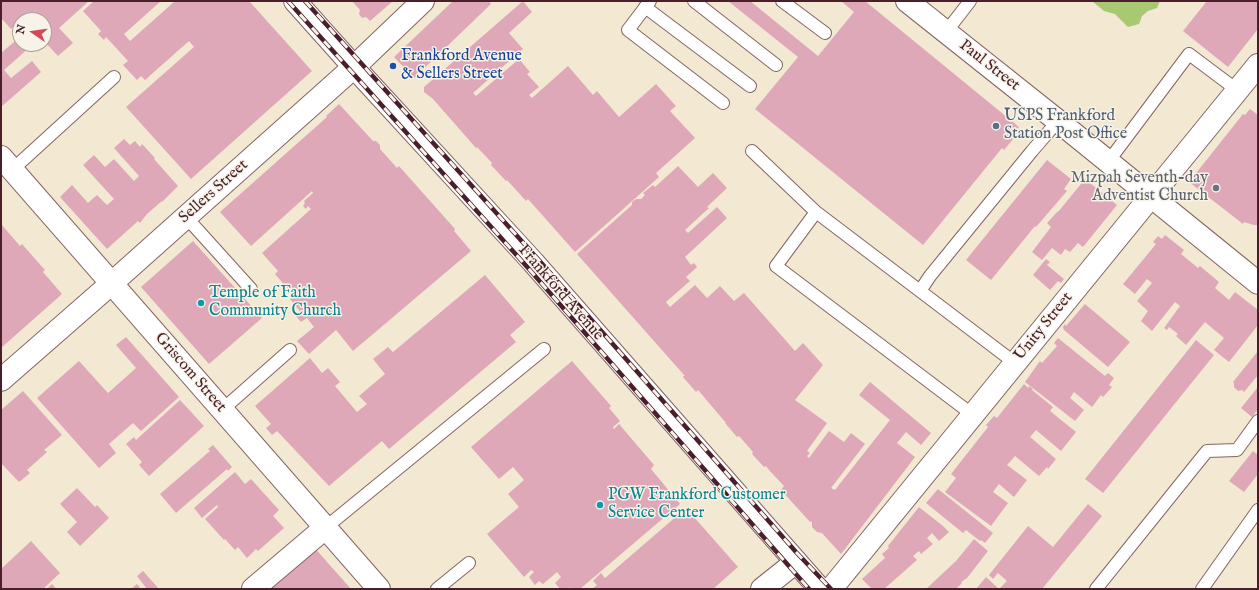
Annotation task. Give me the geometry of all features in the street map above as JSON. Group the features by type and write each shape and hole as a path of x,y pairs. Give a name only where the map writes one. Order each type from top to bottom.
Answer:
{"street":[{"name":"Frankford Avenue","path":"295,1 533,262 820,589"},
{"name":"Sellers Street","path":"1,380 354,67 423,1"},
{"name":"Paul Street","path":"907,1 1258,283"},
{"name":"Unity Street","path":"831,589 1258,65"},
{"name":"Griscom Street","path":"7,164 379,589"},
{"path":"253,589 325,528"},
{"path":"762,589 796,562"}],"lane":[{"path":"694,1 776,65"},
{"path":"782,1 825,33"},
{"path":"946,32 970,1"},
{"path":"723,103 628,30 647,4 750,86"},
{"path":"1108,162 1189,54 1237,90"},
{"path":"7,164 114,77"},
{"path":"920,291 930,276 1058,121"},
{"path":"752,151 816,212 1015,363"},
{"path":"816,212 776,266 973,415"},
{"path":"186,217 251,289"},
{"path":"325,528 544,349"},
{"path":"222,410 290,350"},
{"path":"1096,589 1207,450 1237,450 1258,421"},
{"path":"1202,589 1258,510"},
{"path":"437,589 469,563"}],"green space":[{"path":"1092,1 1160,1 1157,8 1148,11 1142,16 1139,24 1128,27 1115,14 1104,11"}],"building":[{"path":"2,1 89,1 59,28 73,43 58,56 52,50 52,12 12,12 11,29 1,18"},
{"path":"94,1 161,1 124,34 130,41 175,1 249,1 312,71 191,179 126,107 194,47 189,41 145,80 141,76 137,80 123,65 128,61 106,37 104,40 98,34 101,31 83,11"},
{"path":"352,1 393,1 370,21 366,17 362,18 359,14 360,10"},
{"path":"453,1 489,1 491,4 414,78 394,57"},
{"path":"523,1 532,12 509,33 523,49 473,93 476,96 519,59 530,72 527,74 539,87 529,95 532,98 568,66 593,95 597,91 619,117 656,84 676,106 670,111 695,138 656,173 659,177 575,252 528,199 526,201 507,180 506,181 491,165 492,163 477,147 476,148 433,99 424,92 424,87"},
{"path":"728,1 750,1 818,56 854,12 841,1 865,1 1019,127 1011,137 1013,139 1004,150 1002,148 923,245 755,109 798,57"},
{"path":"1207,1 1258,1 1258,29 1228,67 1183,31"},
{"path":"12,44 12,52 24,52 4,70 11,78 32,61 41,72 1,107 1,53"},
{"path":"339,104 373,141 376,141 380,145 380,149 397,168 399,166 455,229 454,231 471,251 353,351 336,330 309,354 297,341 314,327 307,318 301,322 295,315 300,311 290,299 294,296 275,274 278,271 262,253 311,209 308,206 306,209 303,206 305,203 304,201 313,193 312,191 251,246 220,212 327,117 326,116"},
{"path":"1250,109 1258,115 1258,225 1244,222 1243,224 1189,182 1243,114 1245,115"},
{"path":"124,139 130,145 135,141 140,147 142,144 178,186 147,214 140,223 138,221 107,249 60,197 72,185 88,203 97,195 107,205 114,199 83,165 94,155 105,167 114,159 134,181 139,176 114,148"},
{"path":"1047,160 1071,179 1064,189 1067,191 1036,227 1035,226 991,280 966,260"},
{"path":"678,166 698,187 713,173 727,188 707,207 709,208 685,230 688,233 717,207 727,218 685,257 691,265 694,263 697,267 686,277 690,281 666,302 670,307 695,285 707,298 720,286 734,301 744,293 795,351 803,343 823,365 795,400 827,423 807,451 810,453 807,456 809,458 829,431 844,442 851,433 865,444 831,488 835,490 890,420 859,395 870,382 931,433 921,445 906,432 897,443 915,457 841,554 822,533 817,532 812,527 811,521 810,522 781,490 784,486 766,466 764,467 752,454 753,452 739,436 737,437 698,390 696,392 683,377 685,375 577,254 632,205 632,202 636,199 641,199 645,195 643,193 653,185 655,187"},
{"path":"1085,179 1117,205 1083,247 1078,243 1070,252 1065,249 1061,255 1052,248 1042,260 1032,252 1051,227 1047,223"},
{"path":"1,224 20,246 22,244 45,270 43,272 62,294 1,348"},
{"path":"1165,235 1184,250 1181,254 1198,268 1200,266 1219,282 1215,288 1229,300 1235,292 1258,310 1258,325 1229,362 1214,350 1224,338 1205,322 1186,345 1176,336 1178,334 1169,327 1167,330 1164,328 1180,306 1175,302 1152,331 1141,321 1148,311 1137,301 1152,283 1147,279 1135,294 1123,284 1156,244 1153,242 1158,236 1162,239"},
{"name":"Temple of Faith Community Church","path":"193,241 262,318 209,364 141,287"},
{"path":"1046,259 1050,262 1047,265 1064,279 1061,283 1058,281 1050,290 1033,275"},
{"path":"485,275 525,322 510,335 516,342 389,449 382,441 329,486 277,431 272,435 266,428 271,424 255,406 310,358 322,373 328,368 340,382 335,386 357,412 367,404 359,396 385,374 373,359 388,347 393,352"},
{"path":"1085,304 1130,342 1108,367 1064,330 1063,327 1065,324 1066,326"},
{"path":"126,337 179,397 141,431 133,423 109,444 116,453 99,468 37,398 79,361 108,393 136,368 116,345"},
{"path":"1058,338 1105,376 1108,373 1114,378 1109,385 1112,387 1103,397 1101,395 1092,407 1074,392 1070,398 1084,410 1075,421 1025,382 1040,361 1042,363 1057,346 1054,343"},
{"path":"1196,340 1214,355 1103,493 1085,479"},
{"path":"1258,351 1258,375 1244,392 1242,390 1238,391 1234,387 1233,382"},
{"name":"PGW Frankford Customer Service Center","path":"572,361 611,406 609,408 620,421 613,427 614,429 619,424 654,465 651,469 680,504 580,589 571,589 570,587 568,589 560,589 555,583 561,577 557,572 543,584 539,581 535,585 529,577 534,572 531,570 524,577 487,534 519,507 508,494 524,480 513,467 499,479 471,447"},
{"path":"1024,384 1028,388 1029,386 1033,389 1032,390 1053,407 1050,411 1076,432 1061,451 1036,430 1030,437 1056,459 1048,469 1047,467 1039,476 1015,456 1007,465 1027,480 1014,497 999,484 993,492 1008,503 991,526 945,492 956,478 951,474 988,427 986,425 994,416 997,418"},
{"path":"1258,387 1258,409 1252,417 1241,408"},
{"path":"23,391 62,435 44,450 47,452 27,470 30,473 19,482 1,463 1,410"},
{"path":"180,400 204,426 149,476 139,465 142,462 126,444 134,437 136,440"},
{"path":"213,445 232,467 228,471 227,469 176,513 160,494 210,451 208,449"},
{"path":"1253,451 1258,455 1258,474 1244,492 1229,481"},
{"path":"235,472 245,484 251,479 279,510 273,516 284,528 258,551 256,549 247,558 238,547 235,550 225,539 224,540 205,519 218,507 217,505 202,518 194,508"},
{"path":"77,488 95,507 97,505 109,518 80,546 67,532 77,522 60,504"},
{"path":"938,489 993,533 985,543 966,530 963,533 926,503"},
{"path":"1088,504 1102,516 1042,589 999,589 1007,581 998,573 993,579 989,575 1028,526 1053,547"},
{"path":"919,507 949,532 939,541 932,533 927,538 933,544 921,554 919,551 913,556 917,560 884,589 872,589 862,579 885,558 882,554 889,548 888,546"},
{"path":"686,508 738,567 713,589 592,589 597,585 593,581 601,573 605,578"},
{"path":"974,539 988,551 967,578 961,582 962,583 956,589 926,589 956,561"},
{"path":"31,541 60,573 43,589 1,589 1,569"},
{"path":"312,545 351,589 261,589"},
{"path":"143,571 159,589 147,589 137,576"},
{"path":"986,577 999,589 976,589"},
{"path":"52,584 56,589 47,589"},
{"path":"137,584 141,589 131,589"}],"railway":[{"path":"288,1 529,269 809,589"},
{"path":"305,1 537,258 796,552 831,589"}],"place":[{"name":"Frankford Avenue & Sellers Street","path":"393,66"},
{"name":"USPS Frankford Station Post Office","path":"996,126"},
{"name":"Mizpah Seventh-day Adventist Church","path":"1216,188"},
{"name":"Temple of Faith Community Church","path":"201,303"},
{"name":"PGW Frankford Customer Service Center","path":"600,505"}]}
